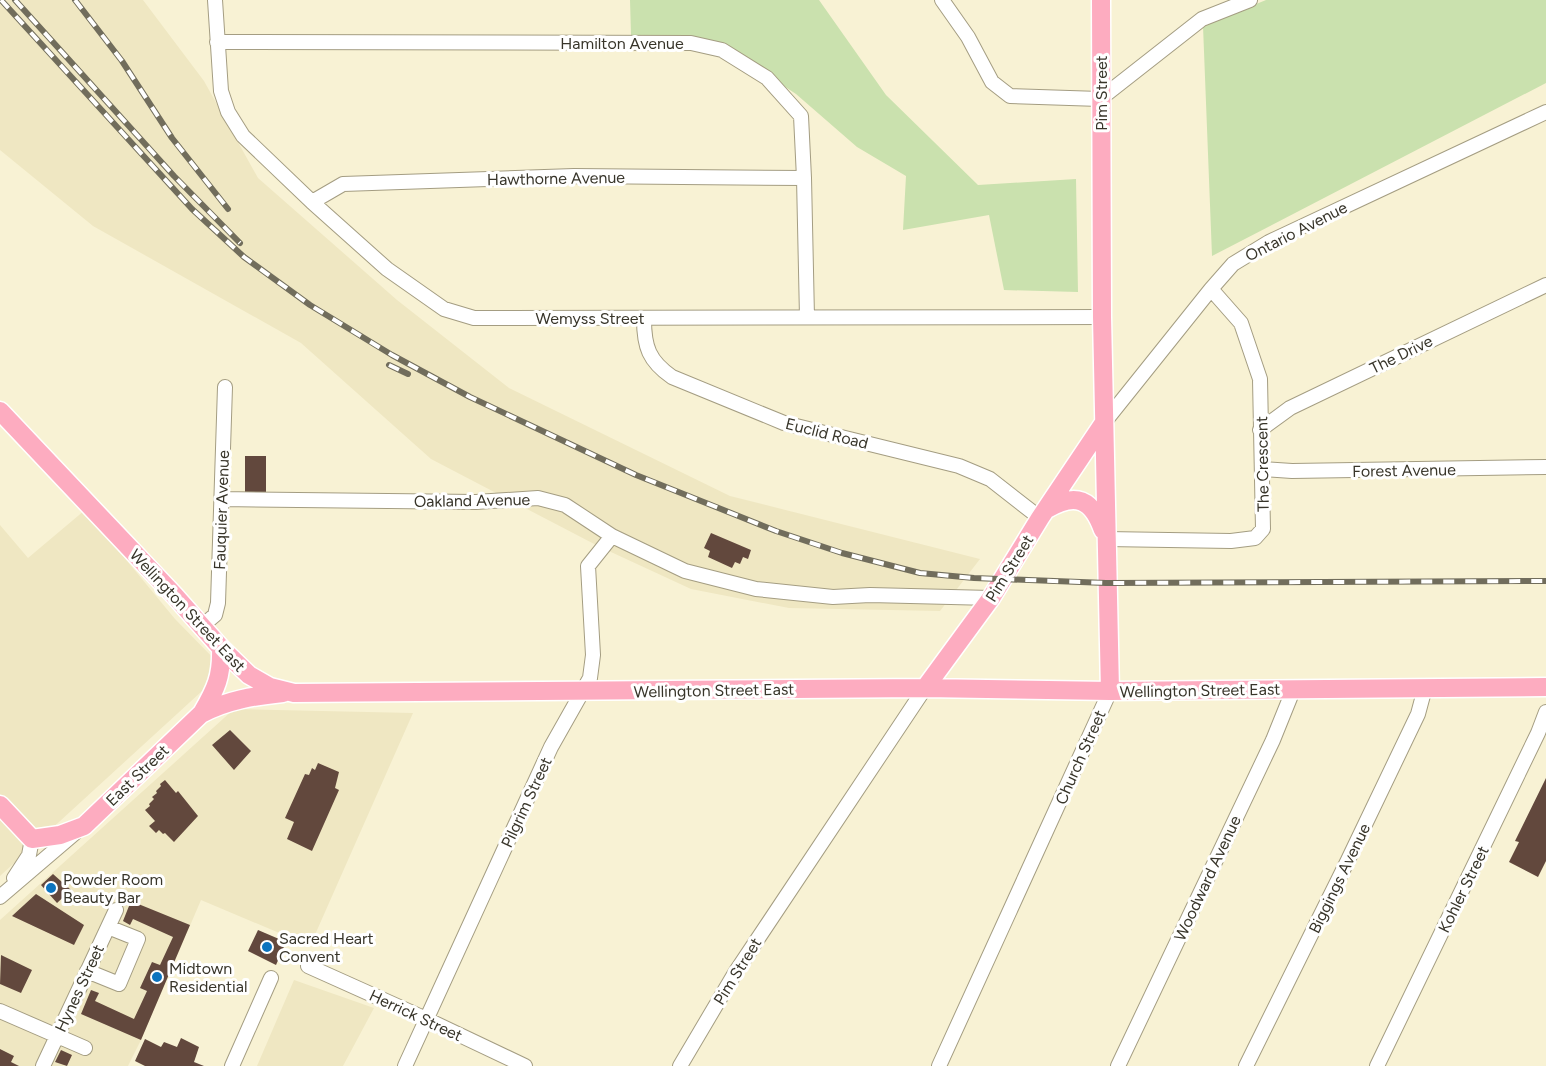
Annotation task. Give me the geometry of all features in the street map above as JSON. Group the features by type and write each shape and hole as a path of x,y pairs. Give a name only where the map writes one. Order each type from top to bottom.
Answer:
{"main road":[{"name":"Pim Street","path":"926,688 991,598 1043,514 1104,424 1101,0"},
{"name":"Wellington Street East","path":"0,411 221,648 249,675 270,687 294,693 926,688 1110,691 1546,687"},
{"name":"Church Street","path":"1104,424 1110,691"},
{"path":"1043,514 1061,501 1074,499 1088,504 1098,516 1106,539"},
{"path":"201,714 219,682 222,667 221,648"},
{"name":"East Street","path":"84,826 201,714 216,706 244,698 294,693"},
{"path":"0,805 32,839 60,835 84,826"}],"street":[{"path":"215,0 217,42"},
{"path":"942,0 968,37 992,82 1010,96 1100,99 1202,19 1250,0"},
{"name":"Hamilton Avenue","path":"217,42 691,43 722,50 767,78 801,116 807,317"},
{"name":"Wemyss Street","path":"217,42 221,91 228,112 243,136 387,269 444,309 474,318 1102,317"},
{"name":"Ontario Avenue","path":"1104,424 1233,264 1269,242 1546,111"},
{"name":"Hawthorne Avenue","path":"312,202 344,184 574,176 804,178"},
{"name":"The Drive","path":"1260,430 1290,408 1546,285"},
{"name":"The Crescent","path":"1106,539 1231,541 1255,538 1263,529 1260,380 1241,323 1211,289"},
{"name":"Euclid Road","path":"644,319 648,350 657,367 672,377 784,423 959,466 990,479 1043,514"},
{"name":"Fauquier Avenue","path":"202,626 215,615 218,603 225,387"},
{"name":"Forest Avenue","path":"1263,469 1292,471 1546,467"},
{"name":"Oakland Avenue","path":"220,499 476,502 538,498 565,505 612,536 685,571 756,589 833,597 870,595 991,598"},
{"name":"Pilgrim Street","path":"405,1066 551,747 590,678 593,655 588,566 612,536"},
{"name":"Pim Street","path":"680,1066 735,973 926,688"},
{"name":"Woodward Avenue","path":"1118,1066 1268,750 1294,688"},
{"name":"Biggings Avenue","path":"1246,1066 1418,714 1425,688"},
{"name":"Church Street","path":"939,1066 1110,691"},
{"name":"Kohler Street","path":"1377,1066 1538,733 1546,712"},
{"name":"East Street","path":"0,897 84,826"},
{"path":"0,897 29,855 32,839"},
{"name":"Hynes Street","path":"43,1066 116,910"},
{"path":"87,971 119,984 138,939 108,927"},
{"name":"Herrick Street","path":"308,966 525,1066"},
{"path":"232,1066 271,978"},
{"path":"0,1011 85,1048"}],"shaded area":[{"path":"0,0 143,0 204,81 258,178 397,300 509,388 730,496 980,559 940,611 789,608 691,589 598,546 431,459 301,343 93,226 0,150"},
{"path":"85,510 175,619 225,670 0,876 0,525 28,558"},
{"path":"234,709 413,713 310,946 201,900 128,1066 0,1066 0,920"},
{"path":"294,980 374,1008 343,1066 257,1066"}],"green space":[{"path":"630,0 819,0 886,95 978,185 1076,179 1078,292 1004,290 989,215 903,230 906,176 857,147 796,94 716,41 631,35"},
{"path":"1266,0 1546,0 1546,83 1212,256 1203,26"}],"building":[{"path":"245,456 266,456 266,493 245,494"},
{"path":"711,533 751,550 748,559 743,557 740,564 735,562 732,568 708,557 710,551 704,548"},
{"path":"230,730 251,751 234,770 212,745"},
{"path":"318,763 339,772 335,788 339,790 312,851 287,839 294,822 285,818 305,774 309,775 312,768 315,770"},
{"path":"1546,778 1546,861 1538,877 1509,862 1519,842 1515,841"},
{"path":"165,780 176,793 178,791 198,816 174,842 165,833 159,830 156,833 149,826 155,821 145,810 150,806 149,804 154,799 152,797 157,793 160,784"},
{"path":"53,874 71,890 57,903 41,885"},
{"path":"36,894 84,925 74,945 12,916"},
{"name":"Midtown Residential","path":"131,901 190,925 141,1040 81,1014 91,990 99,993 95,1001 134,1019 147,991 140,988 152,962 160,965 173,937 133,919 130,925 123,921"},
{"name":"Sacred Heart Convent","path":"258,930 286,942 276,965 248,951"},
{"path":"1,955 32,970 21,993 0,984"},
{"path":"181,1038 199,1047 194,1062 204,1066 145,1066 135,1061 145,1039 161,1047 164,1042 177,1047"},
{"path":"0,1049 14,1056 11,1062 19,1066 0,1066"},
{"path":"61,1050 72,1055 67,1066 55,1062"}],"railway":[{"path":"1,0 192,209 244,257 310,305 392,355 470,397 636,475 776,531 842,553 920,573 974,578 1106,583 1546,581"},
{"path":"15,0 174,176 240,243"},
{"path":"75,0 122,61 172,138 228,209"},
{"path":"389,365 408,374"}],"place":[{"name":"Powder Room Beauty Bar","path":"51,888"},
{"name":"Sacred Heart Convent","path":"267,947"},
{"name":"Midtown Residential","path":"157,977"}]}
